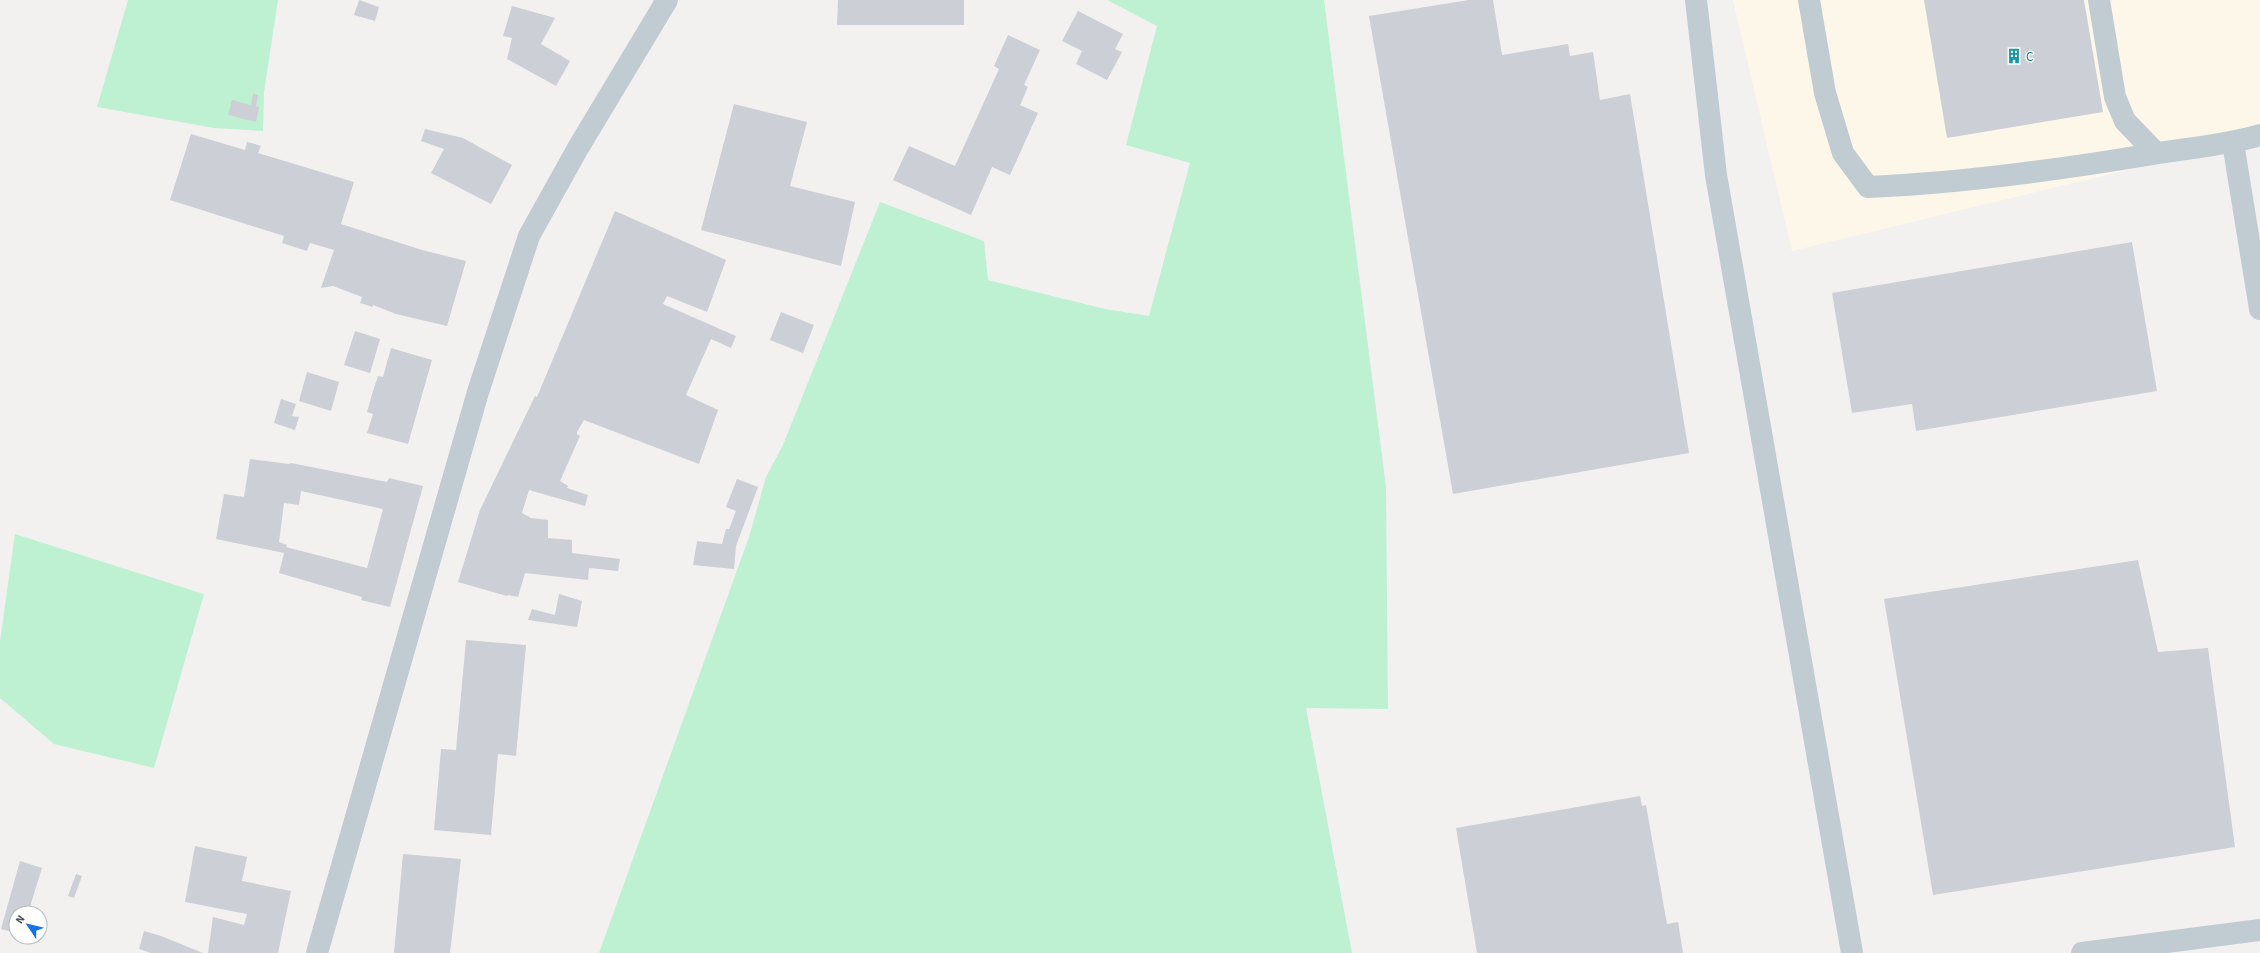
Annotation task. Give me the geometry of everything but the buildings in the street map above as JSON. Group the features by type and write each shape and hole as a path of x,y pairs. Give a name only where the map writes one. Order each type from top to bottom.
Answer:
{"street":[{"path":"317,953 476,399 528,236 582,141 668,0"},
{"path":"1696,0 1716,175 1852,953"},
{"path":"1809,0 1825,93 1843,153 1868,187 1931,185 2061,170 2156,153 2233,143 2260,135"},
{"path":"2099,0 2115,97 2125,121 2156,153"},
{"path":"2233,143 2260,309"},
{"path":"2082,953 2260,930"}],"shaded area":[{"path":"1733,0 2260,0 2260,138 1792,251"}],"green space":[{"path":"128,0 278,0 264,92 263,131 214,128 97,107"},
{"path":"1107,0 1324,0 1386,487 1388,709 1306,708 1352,953 599,953 749,537 766,477 783,445 880,202 984,241 988,280 1105,309 1149,316 1190,163 1126,145 1157,26"},
{"path":"15,534 204,594 154,768 54,744 0,698 0,641"}],"place":[{"name":"C","path":"2014,56"}]}
